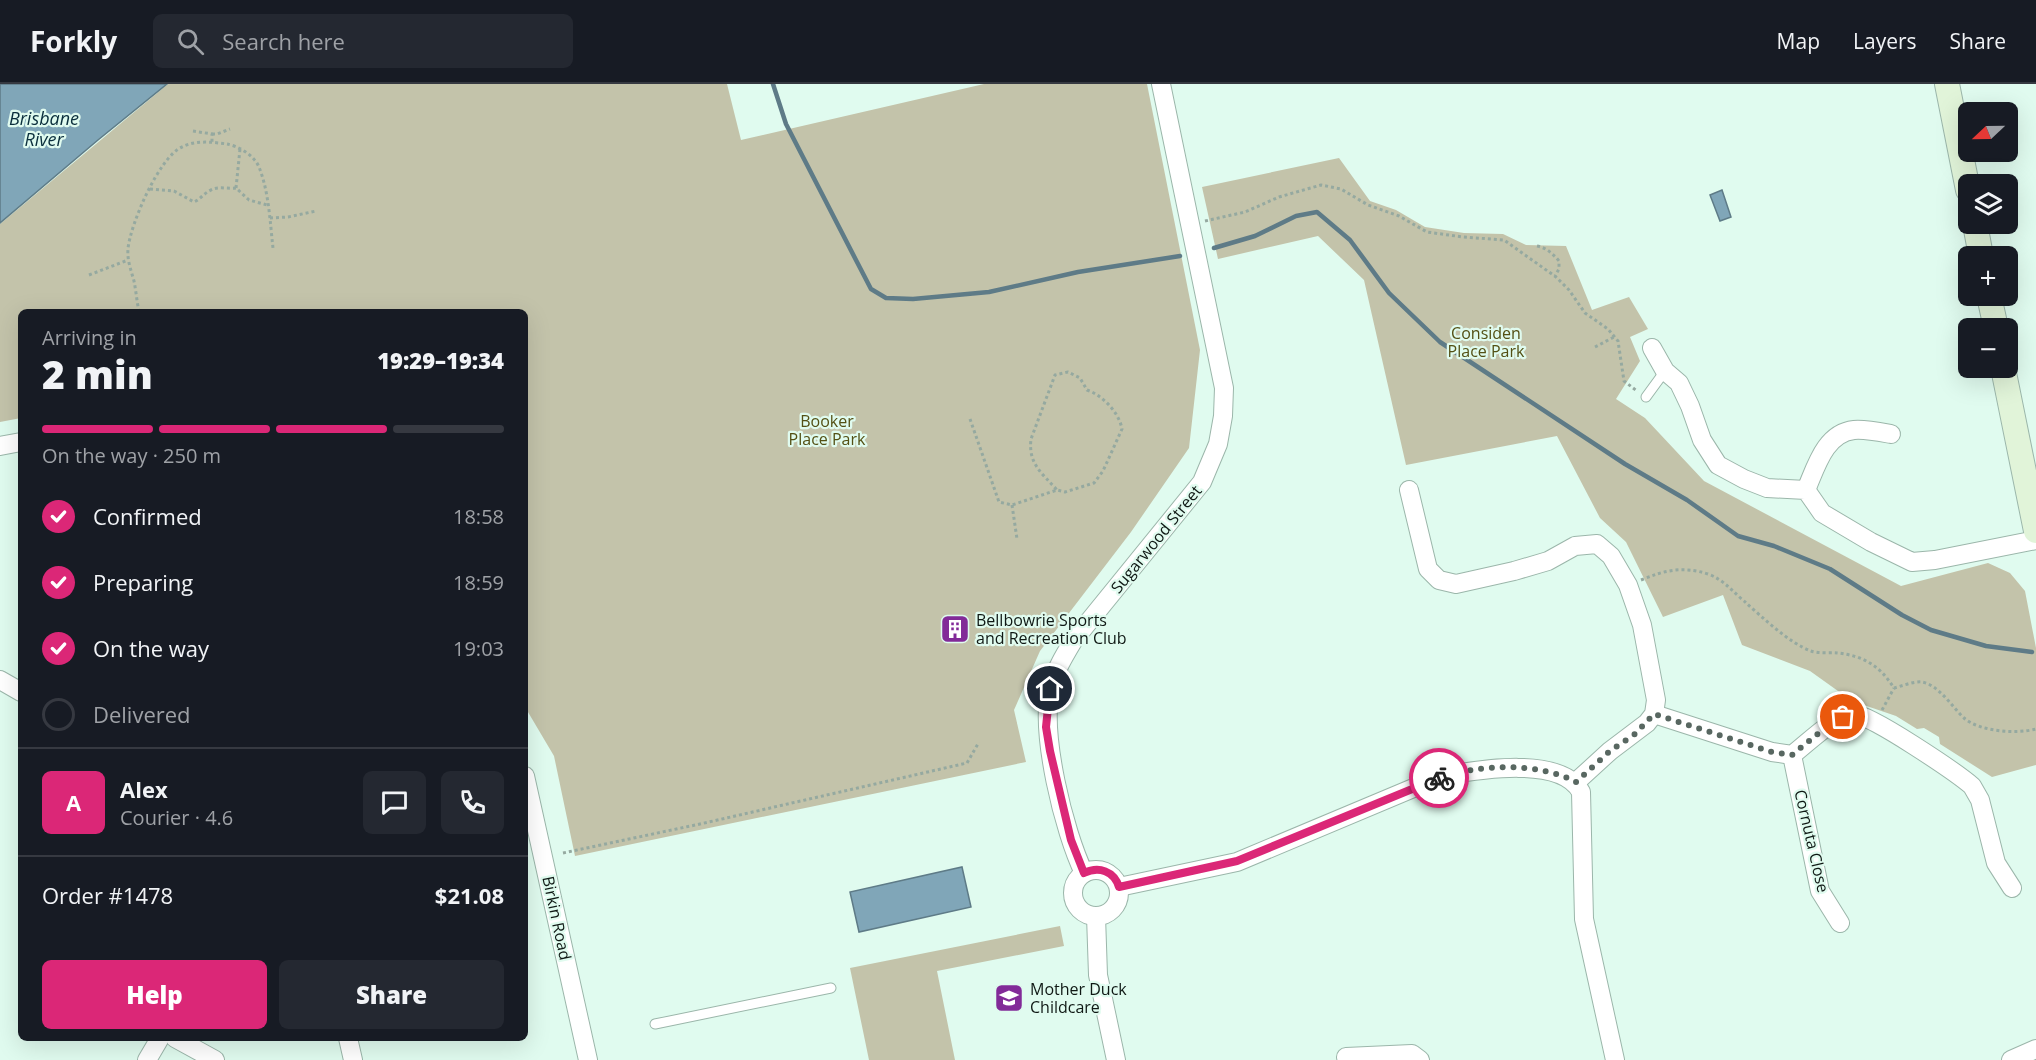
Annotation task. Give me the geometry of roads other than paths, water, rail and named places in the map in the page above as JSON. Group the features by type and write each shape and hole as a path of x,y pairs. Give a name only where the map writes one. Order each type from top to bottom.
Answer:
{"street":[{"name":"Sugarwood Street","path":"1084,873 1071,840 1050,751 1046,727 1050,689 1058,667 1073,641 1202,483 1218,444 1223,416 1224,388 1161,84"},
{"path":"1947,84 1965,174"},
{"path":"1652,348 1665,371 1679,383 1702,440 1718,465 1767,488 1806,490"},
{"path":"2005,378 2036,531"},
{"path":"1806,490 1827,445 1839,434 1854,430 1891,434"},
{"path":"0,446 18,443"},
{"path":"1409,490 1428,569 1439,580 1456,584 1548,561 1575,546 1597,544 1611,556 1628,585 1642,624 1656,700 1654,714 1635,734 1610,751 1576,782"},
{"path":"1806,490 1822,513 1871,542 1912,562 1935,560 2036,540"},
{"path":"0,680 18,690"},
{"path":"1654,714 1772,752 1792,755 1831,723 1843,717 1854,714 1876,722 1972,786 1980,800 1996,863 2012,888"},
{"name":"Cornuta Close","path":"1792,755 1820,891 1840,923"},
{"path":"1119,887 1237,861 1442,776 1517,767 1559,774 1576,782 1581,792 1584,919 1615,1060"},
{"name":"Birkin Road","path":"528,790 588,1060"},
{"path":"1089,870 1102,870 1113,876 1119,887 1119,900 1112,910 1102,916 1083,912 1075,902 1073,889 1084,873 1089,870"},
{"path":"1096,916 1098,975 1116,1060"},
{"path":"147,1060 158,1041"},
{"path":"180,1041 215,1060"},
{"path":"349,1041 352,1060"},
{"path":"2011,1060 2036,1049"},
{"path":"1346,1057 1412,1054 1420,1060"}],"lane":[{"path":"1646,397 1665,371"},
{"path":"655,1024 831,988"}],"water":[{"name":"Brisbane River","path":"0,84 167,84 0,223"},
{"path":"1722,190 1731,217 1720,221 1710,195"},
{"path":"962,867 971,907 859,932 850,892"}],"waterway":[{"path":"773,84 786,124 871,289 886,298 913,299 989,292 1078,272 1180,256"},
{"path":"1214,248 1255,236 1296,216 1317,212 1350,240 1389,293 1440,342 1625,464 1687,500 1738,536 1774,546 1830,569 1902,615 1931,630 1986,646 2032,652"}],"place":[{"name":"Bellbowrie Sports and Recreation Club","path":"955,629"},
{"name":"Mother Duck Childcare","path":"1009,998"}],"park label":[{"name":"Considen Place Park","path":"1486,342"},
{"name":"Booker Place Park","path":"827,430"}]}
